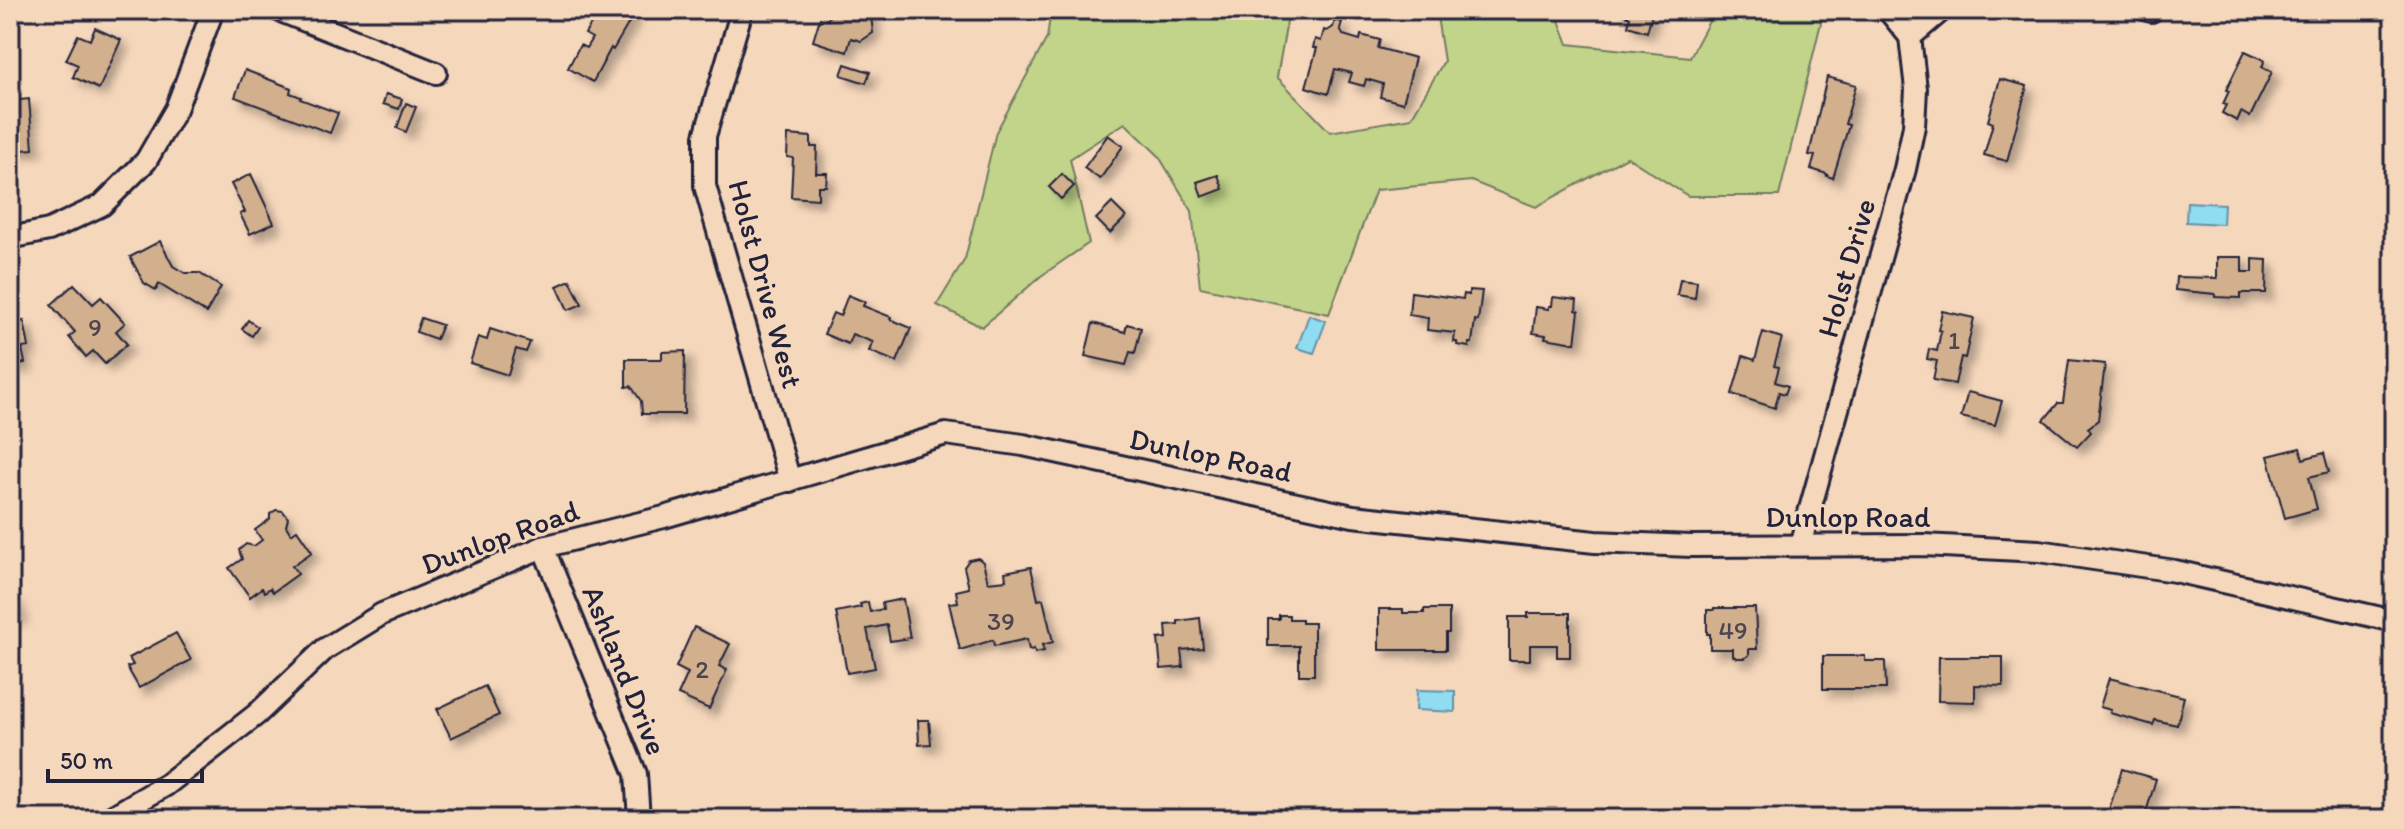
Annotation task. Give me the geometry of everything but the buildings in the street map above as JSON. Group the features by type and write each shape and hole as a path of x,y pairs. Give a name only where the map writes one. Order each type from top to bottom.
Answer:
{"street":[{"path":"10,238 49,230 102,205 146,161 176,109 213,10"},
{"path":"278,10 436,73"},
{"name":"Holst Drive West","path":"742,10 705,136 705,186 790,481"},
{"path":"1888,10 1910,37 1942,10"},
{"name":"Holst Drive","path":"1800,545 1905,169 1914,126 1916,89 1910,37"},
{"name":"Dunlop Road","path":"108,819 177,776 257,714 325,649 382,614 543,547 664,517 946,434 1023,445 1353,516 1569,540 1691,546 1924,545 2039,551 2175,571 2394,621"},
{"name":"Ashland Drive","path":"543,547 636,774 639,819"}],"green space":[{"path":"1051,10 1289,10 1277,77 1330,132 1411,118 1444,61 1436,10 1555,10 1568,44 1690,57 1715,10 1824,10 1779,196 1688,196 1627,157 1536,207 1471,181 1376,190 1329,314 1200,287 1192,211 1158,155 1125,123 1070,159 1089,243 1041,276 982,327 937,305 965,259 996,132 1047,38"}],"water":[{"path":"2187,202 2224,204 2223,224 2186,222"},
{"path":"1309,315 1326,321 1314,353 1297,348"},
{"path":"1417,690 1455,691 1455,712 1416,710"}]}
